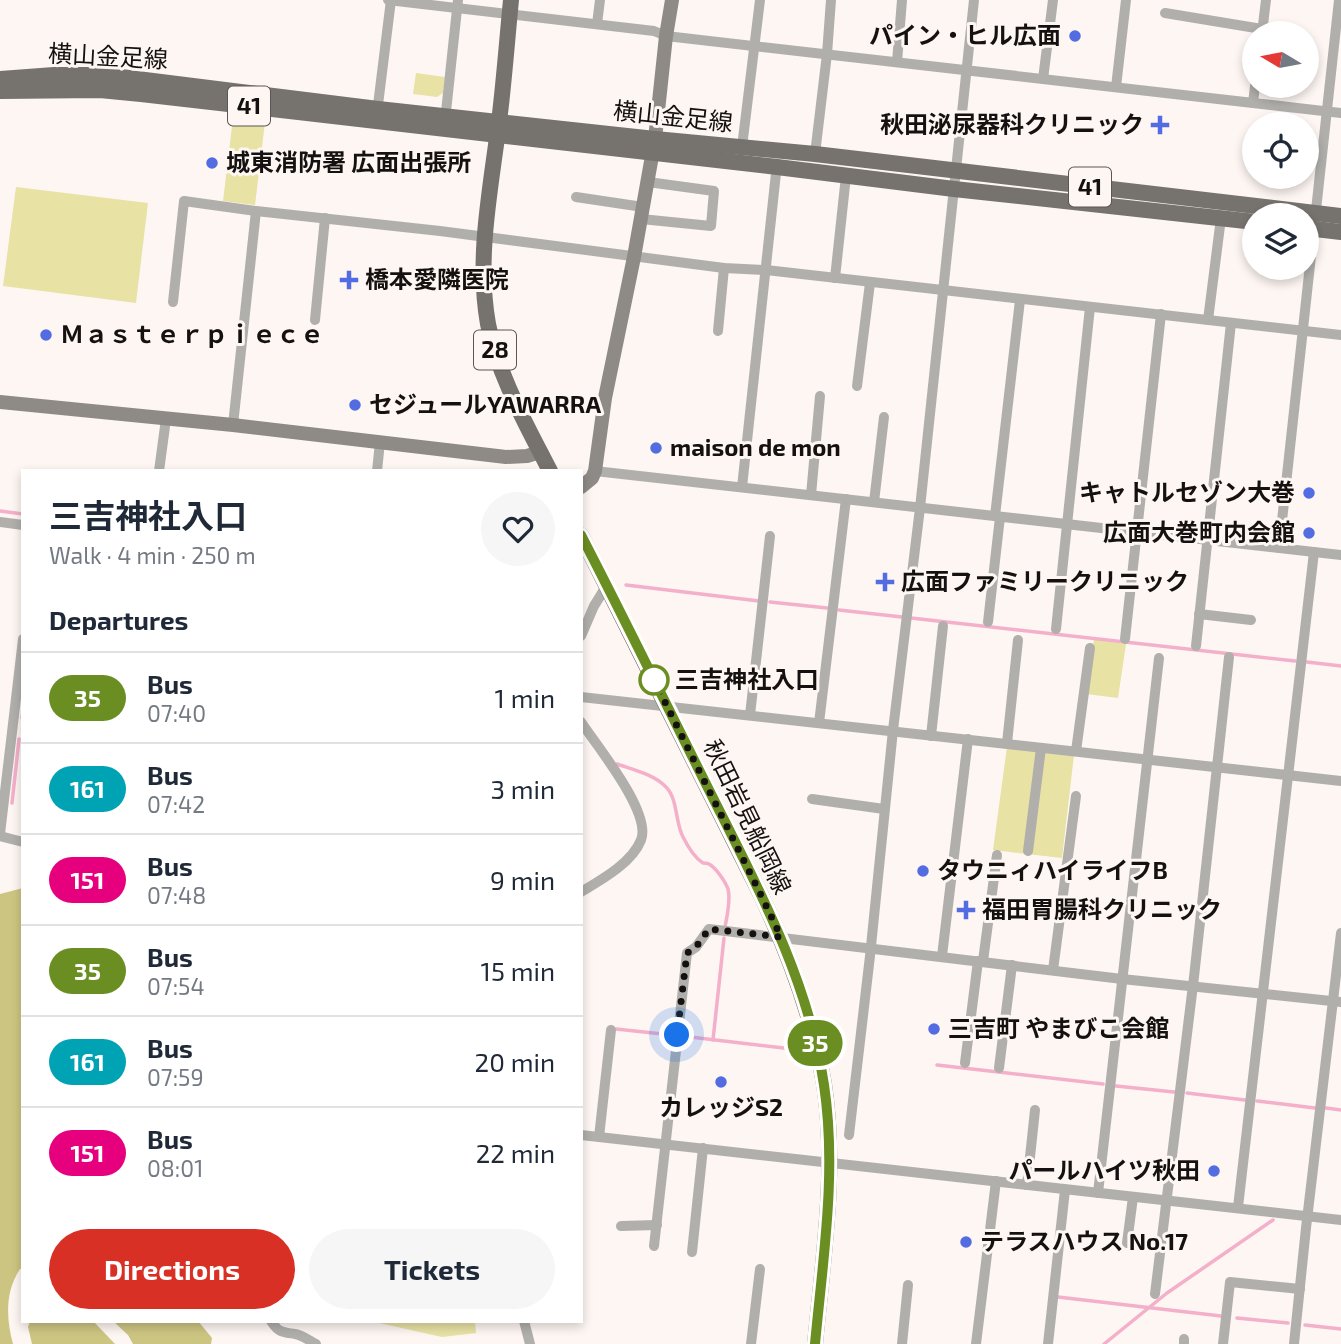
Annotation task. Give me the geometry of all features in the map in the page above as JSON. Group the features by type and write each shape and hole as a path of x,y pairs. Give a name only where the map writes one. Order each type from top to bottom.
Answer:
{"main road":[{"name":"28","path":"510,7 485,236 484,287 492,342 510,388 549,469"},
{"name":"横山金足線","path":"0,79 105,75 377,115"},
{"name":"横山金足線","path":"0,91 100,90 377,115 778,159 815,154 956,171 1242,213"},
{"name":"横山金足線","path":"654,146 742,147 846,176 1242,220"},
{"name":"横山金足線","path":"1319,221 1341,216"},
{"name":"横山金足線","path":"1319,225 1341,232"},
{"name":"秋田岩見船岡線","path":"583,539 760,893 781,937 803,998 820,1063 827,1108 829,1162 828,1207 815,1344"}],"street":[{"path":"377,115 390,0 510,7 597,24 654,30 666,36 1341,113"},
{"path":"597,24 600,0"},
{"path":"583,485 592,478 595,471 606,398 648,182 672,0"},
{"path":"742,147 760,0"},
{"path":"815,154 831,0"},
{"path":"897,62 902,0"},
{"path":"849,1135 974,0"},
{"path":"1043,79 1053,0"},
{"path":"1116,87 1126,0"},
{"path":"1263,21 1266,0"},
{"path":"1314,203 1339,0"},
{"path":"445,123 458,4"},
{"path":"1165,13 1242,27"},
{"path":"1253,103 1254,98"},
{"path":"742,487 778,159"},
{"path":"835,278 846,176"},
{"path":"576,197 711,226 714,191 648,182"},
{"path":"173,302 184,201 485,236 724,268 766,270 1341,335"},
{"path":"233,425 256,211"},
{"path":"314,320 326,218"},
{"path":"1208,320 1221,218"},
{"path":"718,331 724,268"},
{"path":"1279,548 1307,280"},
{"path":"857,386 870,283"},
{"path":"988,621 1020,300"},
{"path":"1056,629 1090,307"},
{"path":"1125,639 1161,314"},
{"path":"1196,646 1231,323"},
{"path":"811,495 820,396"},
{"path":"0,402 233,425 506,457 540,452"},
{"path":"874,502 884,417"},
{"path":"159,469 166,419"},
{"path":"377,469 380,442"},
{"path":"595,471 1341,555"},
{"path":"819,723 846,499"},
{"path":"0,522 21,525"},
{"path":"750,715 770,536"},
{"path":"1238,1208 1314,551"},
{"path":"583,631 607,585"},
{"path":"1199,614 1251,620"},
{"path":"932,736 943,626"},
{"path":"1007,743 1018,640"},
{"path":"1076,751 1090,648"},
{"path":"1098,1193 1159,657"},
{"path":"1155,1294 1229,657"},
{"path":"21,660 17,728 0,835 21,841"},
{"path":"583,697 1341,781"},
{"path":"583,725 634,801 643,827 643,837 629,857 611,873 583,891"},
{"path":"942,956 968,739"},
{"path":"1028,851 1041,748"},
{"path":"1053,970 1076,796"},
{"path":"813,799 884,810"},
{"path":"965,1063 997,855"},
{"path":"654,1246 687,953 696,947 709,929 1337,1002"},
{"path":"1294,1344 1307,1216 1337,1002 1341,933"},
{"path":"999,1068 1012,965"},
{"path":"598,1137 611,1030"},
{"path":"1027,1185 1035,1110"},
{"path":"583,1135 1341,1220"},
{"path":"692,1252 703,1148"},
{"path":"976,1344 996,1181"},
{"path":"1048,1344 1065,1190"},
{"path":"1127,1243 1133,1197"},
{"path":"621,1226 657,1225"},
{"path":"751,1344 760,1269"},
{"path":"1223,1344 1230,1282 1300,1289"},
{"path":"902,1344 908,1285"},
{"path":"272,1323 286,1334 295,1334 316,1344"},
{"path":"525,1323 530,1344"}],"shaded area":[{"path":"416,73 445,77 443,93 437,97 413,94"},
{"path":"233,118 265,122 255,205 223,201"},
{"path":"16,187 148,203 136,303 3,286"},
{"path":"1094,639 1126,644 1118,698 1086,694"},
{"path":"1007,747 1074,755 1062,858 993,850"},
{"path":"21,889 21,1269 9,1296 8,1315 13,1344 0,1344 0,894"},
{"path":"29,1323 95,1323 115,1344 32,1344"},
{"path":"115,1323 200,1323 212,1338 211,1344 133,1344"},
{"path":"379,1323 475,1323 476,1333 442,1337"}],"waterway":[{"path":"0,511 21,514"},
{"path":"626,585 759,601"},
{"path":"770,602 827,608"},
{"path":"839,610 902,617"},
{"path":"911,618 1295,661"},
{"path":"1307,662 1341,666"},
{"path":"12,803 19,739"},
{"path":"617,764 649,776 670,792 680,831 687,844 700,861 714,868 728,889 725,927"},
{"path":"713,1040 724,938"},
{"path":"616,1029 672,1035"},
{"path":"682,1036 801,1050"},
{"path":"937,1065 1103,1084"},
{"path":"1116,1086 1174,1092"},
{"path":"1187,1093 1245,1100"},
{"path":"1257,1101 1315,1108"},
{"path":"1326,1108 1341,1110"},
{"path":"1104,1344 1167,1293 1273,1220"},
{"path":"1058,1297 1221,1316"},
{"path":"1237,1318 1288,1323"},
{"path":"1305,1325 1341,1329"}],"bus line":[{"name":"35","path":"583,539 781,937 809,1018 824,1086 829,1162 828,1207 815,1344"}],"place":[{"name":"パイン・ヒル広面","path":"1075,36"},
{"name":"秋田泌尿器科クリニック","path":"1160,125"},
{"name":"城東消防署 広面出張所","path":"212,163"},
{"name":"橋本愛隣医院","path":"349,280"},
{"name":"Ｍａｓｔｅｒｐｉｅｃｅ","path":"46,335"},
{"name":"セジュールYAWARRA","path":"355,405"},
{"name":"maison de mon","path":"656,448"},
{"name":"キャトルセゾン大巻","path":"1309,493"},
{"name":"広面大巻町内会館","path":"1309,533"},
{"name":"広面ファミリークリニック","path":"885,582"},
{"name":"三吉神社入口","path":"654,680"},
{"name":"タウニィハイライフB","path":"923,871"},
{"name":"福田胃腸科クリニック","path":"966,910"},
{"name":"三吉町 やまびこ会館","path":"934,1029"},
{"name":"カレッジS2","path":"721,1082"},
{"name":"パールハイツ秋田","path":"1214,1171"},
{"name":"テラスハウス No.17","path":"966,1242"}],"route":[{"path":"654,680 781,937 709,929 696,947 687,953 677,1035"}]}
